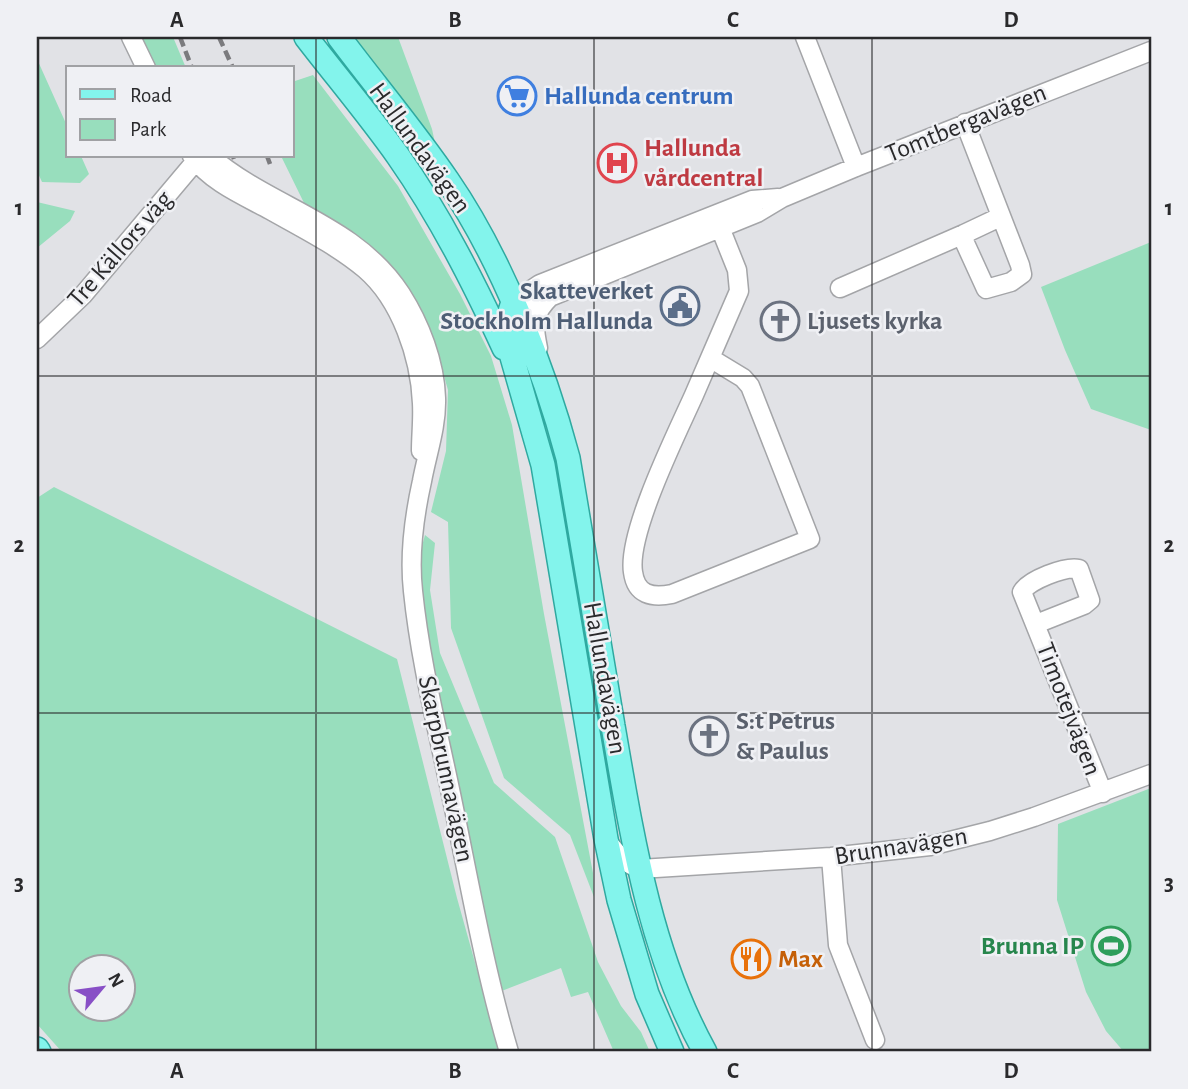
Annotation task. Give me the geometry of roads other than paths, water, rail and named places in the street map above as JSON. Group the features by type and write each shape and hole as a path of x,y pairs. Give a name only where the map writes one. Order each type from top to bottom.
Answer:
{"main road":[{"name":"Hallundavägen","path":"306,37 397,155 448,209 497,295 513,302"},
{"name":"Hallundavägen","path":"339,37 448,181 483,238 513,302 556,412 568,458 640,869 668,967 705,1052"},
{"name":"Hallundavägen","path":"397,155 459,257 517,376"},
{"name":"Hallundavägen","path":"513,302 505,328 543,465 606,839 647,994 672,1052"}],"street":[{"path":"131,37 145,66"},
{"path":"805,37 856,167"},
{"name":"Tomtbergavägen","path":"513,302 718,222 757,213 782,198 856,167 1151,51"},
{"path":"964,234 965,243 986,289 1011,282 1022,274 965,123"},
{"name":"Tre Källors väg","path":"37,339 83,295 199,158"},
{"name":"Skarpbrunnavägen","path":"201,158 223,185 344,252 367,271 386,295 412,348 422,403 421,483 411,570 419,640 493,997 509,1052"},
{"path":"840,288 1000,216"},
{"path":"710,358 743,378 750,386 810,539 672,594 657,597 645,595 636,583 632,570 642,518 738,291 737,270 718,222"},
{"path":"483,238 503,271 512,280 545,290 535,317 534,329 556,412"},
{"name":"Timotejvägen","path":"1036,624 1102,793"},
{"name":"Brunnavägen","path":"640,869 831,857 942,843 990,831 1151,774"},
{"path":"606,839 621,859 640,869 620,900"},
{"path":"831,857 838,945 875,1040"}],"railway":[{"path":"180,37 191,66"},
{"path":"219,37 232,66"},
{"path":"268,158 270,164"}],"place":[{"name":"Hallunda centrum","path":"517,96"},
{"name":"Hallunda vårdcentral","path":"617,163"},
{"name":"Skatteverket Stockholm Hallunda","path":"680,306"},
{"name":"Ljusets kyrka","path":"780,321"},
{"name":"S:t Petrus & Paulus","path":"709,736"},
{"name":"Brunna IP","path":"1111,946"},
{"name":"Max","path":"751,959"}]}
